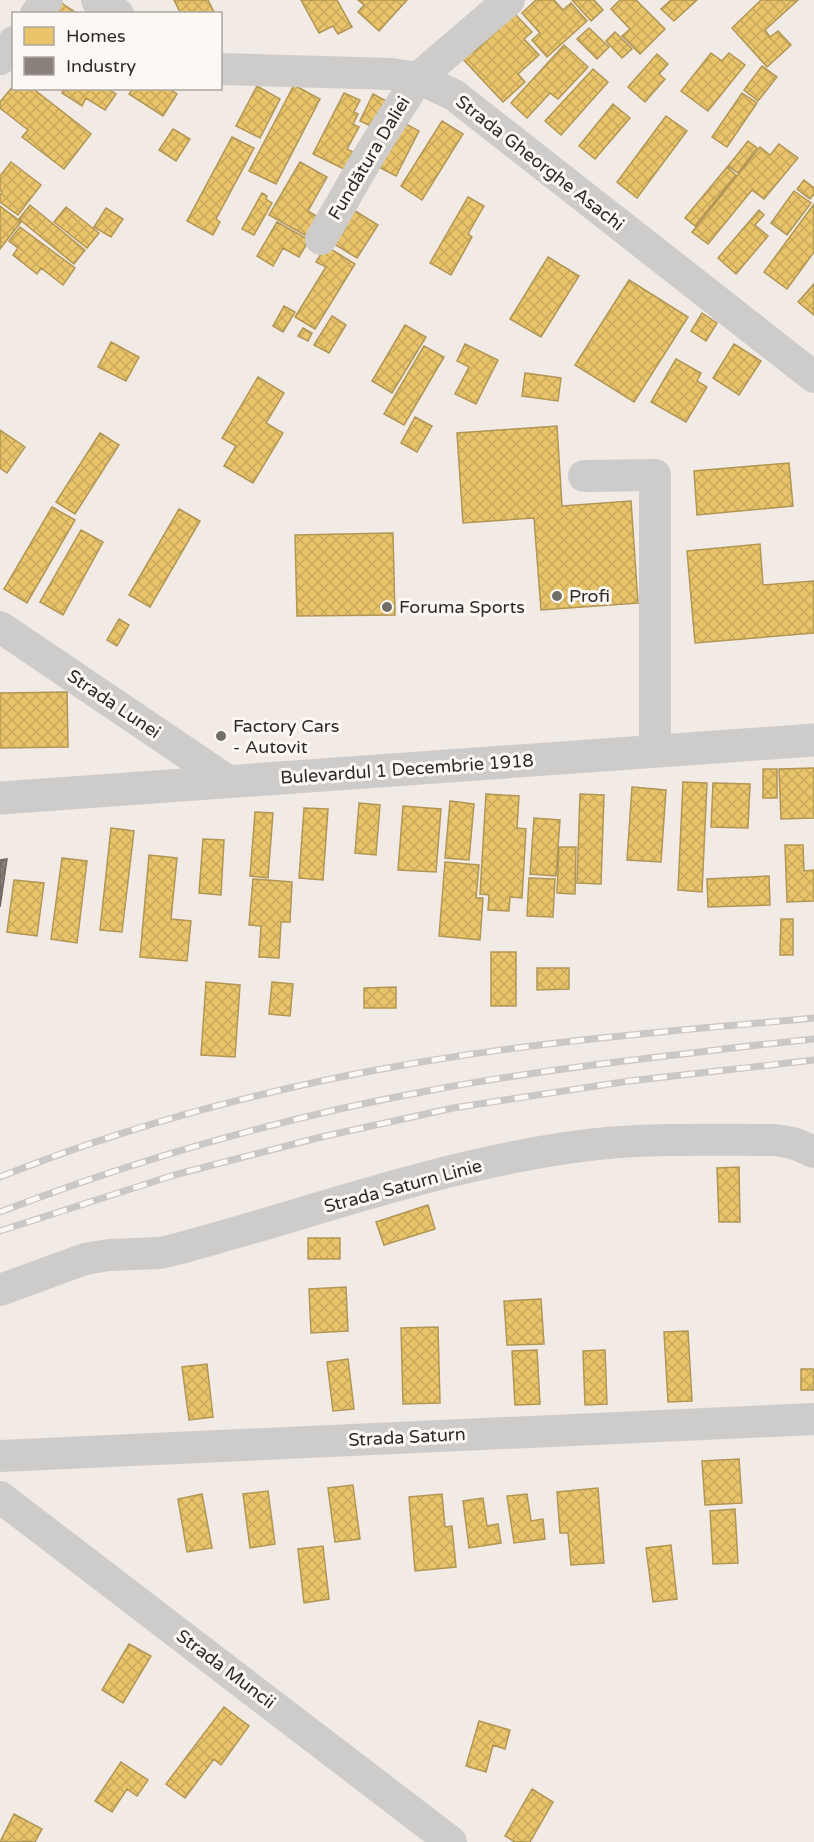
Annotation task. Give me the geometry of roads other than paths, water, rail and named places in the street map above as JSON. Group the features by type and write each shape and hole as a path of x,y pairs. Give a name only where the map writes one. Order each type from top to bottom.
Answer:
{"main road":[{"name":"Bulevardul 1 Decembrie 1918","path":"0,798 814,740"}],"street":[{"path":"38,12 47,0"},
{"path":"97,0 115,12"},
{"name":"Fundătura Daliei","path":"321,239 371,152 418,78 509,0"},
{"path":"0,59 12,44"},
{"name":"Strada Gheorghe Asachi","path":"222,69 392,74 418,78 454,95 814,377"},
{"path":"584,476 655,475 655,751"},
{"name":"Strada Lunei","path":"0,627 228,781"},
{"name":"Strada Saturn Linie","path":"0,1290 85,1258 160,1253 440,1173 553,1151 596,1144 640,1141 775,1140 793,1143 814,1152"},
{"name":"Strada Saturn","path":"0,1456 814,1419"},
{"name":"Strada Muncii","path":"0,1497 451,1842"}],"railway":[{"path":"0,1177 94,1142 191,1113 289,1088 387,1068 547,1044 814,1018"},
{"path":"0,1212 105,1175 211,1142 373,1102 560,1069 814,1039"},
{"path":"0,1231 174,1175 321,1137 453,1108 629,1081 814,1060"}],"place":[{"name":"Profi","path":"557,596"},
{"name":"Foruma Sports","path":"387,607"},
{"name":"Factory Cars - Autovit","path":"221,736"}]}
